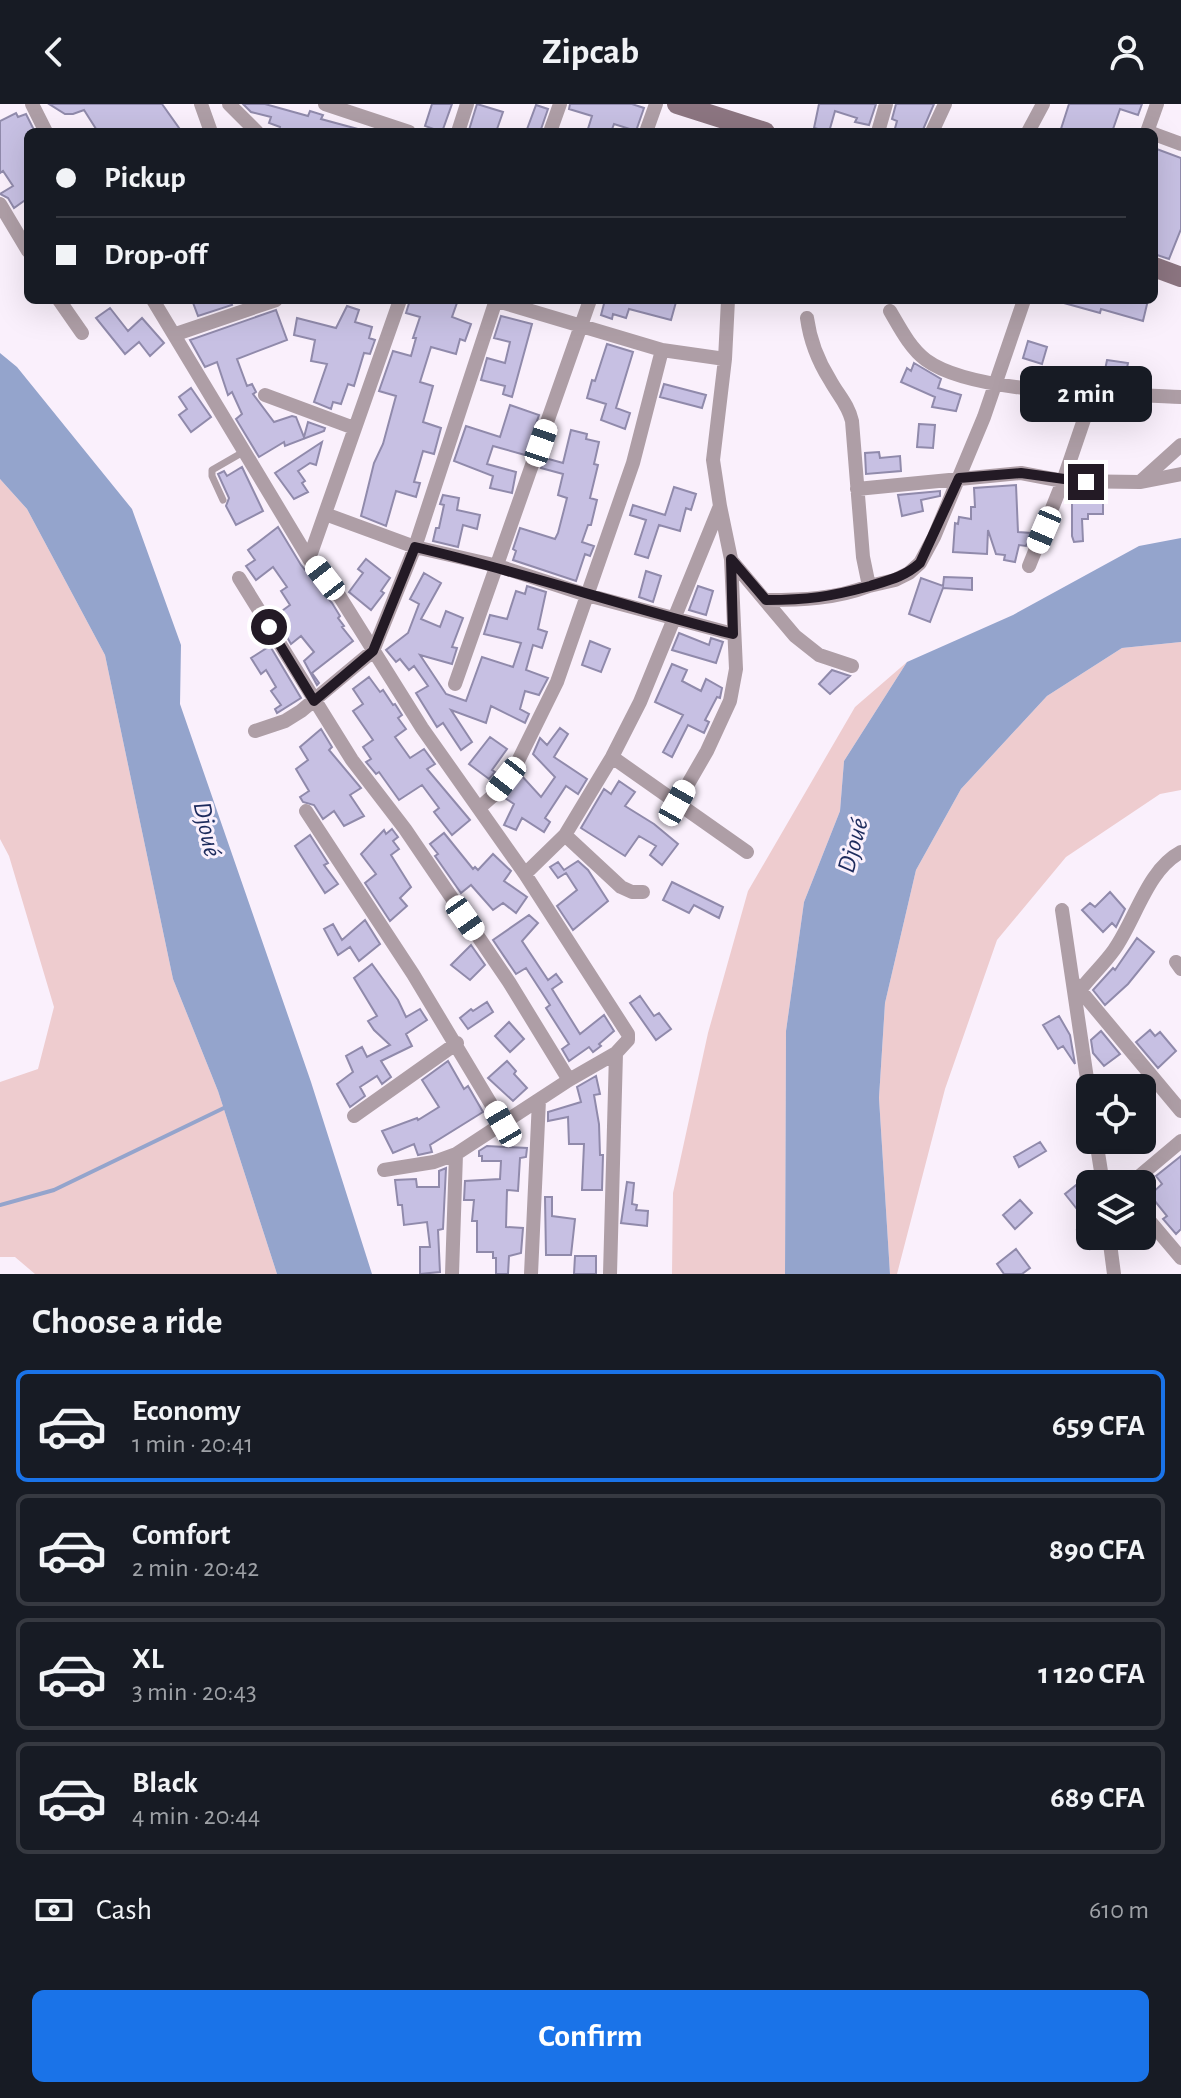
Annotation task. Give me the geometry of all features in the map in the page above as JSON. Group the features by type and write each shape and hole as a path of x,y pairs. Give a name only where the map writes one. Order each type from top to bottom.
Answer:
{"street":[{"path":"32,104 44,128"},
{"path":"201,104 210,128"},
{"path":"229,104 253,128"},
{"path":"325,104 397,128"},
{"path":"459,128 467,104"},
{"path":"551,128 560,104"},
{"path":"647,128 656,104"},
{"path":"677,104 752,128"},
{"path":"879,128 886,104"},
{"path":"934,128 945,104"},
{"path":"1030,128 1043,104"},
{"path":"1151,128 1157,104"},
{"path":"1158,135 1181,144"},
{"path":"0,204 24,244"},
{"path":"1158,268 1181,277"},
{"path":"62,304 82,333"},
{"path":"156,304 309,559 340,597 422,728 525,874 623,1025 628,1040 616,1053 456,1154 434,1162 384,1170"},
{"path":"176,334 264,304"},
{"path":"309,559 399,304"},
{"path":"255,731 285,721 314,701 373,651 415,547 494,304"},
{"path":"509,304 662,350 725,359"},
{"path":"455,684 589,304"},
{"path":"677,803 707,751 730,701 736,669 731,559 713,460 725,359 728,304"},
{"path":"766,600 837,596 895,580 920,563 959,478 1023,304"},
{"path":"890,311 913,348 927,361 952,374 994,384 1181,397"},
{"path":"807,318 816,351 850,413 869,586"},
{"path":"479,808 506,779 544,713 557,682 633,463 662,350"},
{"path":"1029,566 1093,393"},
{"path":"265,395 354,428"},
{"path":"1140,482 1181,445"},
{"path":"857,489 1021,473 1063,481 1140,482 1181,474"},
{"path":"525,874 565,835 612,757 640,702 720,506"},
{"path":"325,514 415,547 498,566 587,595 733,634"},
{"path":"731,559 795,636 819,655 852,666"},
{"path":"239,578 352,760 405,829 509,982 569,1080"},
{"path":"612,757 747,852"},
{"path":"306,811 331,845 457,1043 503,1124"},
{"path":"565,835 621,887 632,892 643,892"},
{"path":"1077,985 1114,949 1155,874 1181,852"},
{"path":"1062,910 1077,985 1087,1074"},
{"path":"1077,985 1181,1111"},
{"path":"354,1116 457,1043"},
{"path":"610,1274 616,1053"},
{"path":"531,1274 539,1100"},
{"path":"1147,1170 1181,1141"},
{"path":"452,1274 456,1154"},
{"path":"1156,1229 1181,1258"},
{"path":"1111,1250 1114,1274"}],"lane":[{"path":"223,500 212,470 245,451"}],"shaded area":[{"path":"0,479 27,509 105,655 173,979 218,1091 277,1274 35,1274 15,1257 0,1257 0,1082 38,1069 54,1007 9,856 0,839"},
{"path":"1181,642 1181,790 1160,794 1066,857 997,940 945,1089 897,1274 890,1274 879,1098 885,1003 916,870 961,789 1047,696 1122,648"},
{"path":"907,662 844,761 840,811 804,902 786,1031 785,1274 672,1274 673,1193 708,1033 748,891 855,707"}],"water":[{"name":"Djoué","path":"0,353 17,367 132,509 181,645 180,704 311,1082 372,1274 277,1274 218,1091 173,979 105,655 27,509 0,479"},
{"name":"Djoué","path":"1181,538 1181,642 1122,648 1047,696 961,789 916,870 885,1003 879,1098 890,1274 785,1274 786,1031 804,902 840,811 844,761 907,662 1013,615 1139,546"}],"building":[{"path":"49,104 162,104 179,128 95,128 84,110 65,114"},
{"path":"243,104 265,104 308,116 310,111 323,115 321,119 354,128 280,128 269,123 271,117 251,112"},
{"path":"432,104 452,104 443,128 425,126"},
{"path":"477,104 503,112 497,128 470,128"},
{"path":"570,104 632,104 644,108 637,128 614,124 612,128 588,128 592,116 569,109"},
{"path":"819,104 876,104 869,125 855,122 857,118 835,111 830,128 814,128"},
{"path":"896,104 934,104 924,128 895,128 897,121 892,119"},
{"path":"1069,104 1142,104 1138,115 1120,109 1113,128 1061,128"},
{"path":"536,105 548,109 541,128 527,128"},
{"path":"16,113 18,117 26,114 33,128 24,128 24,201 14,208 8,198 0,194 13,186 3,171 0,173 0,121"},
{"path":"1158,149 1181,158 1181,229 1169,259 1158,255"},
{"path":"194,304 232,305 198,316"},
{"path":"409,304 457,304 452,317 471,324 465,341 460,339 456,354 431,347 420,382 433,386 423,422 441,428 434,454 423,451 414,482 420,483 416,497 396,491 386,526 361,516 396,396 379,391 393,351 411,356 416,338 413,338 420,317 406,313"},
{"path":"604,304 675,304 671,320 629,309 626,318 613,314 612,319 601,315"},
{"path":"1068,304 1147,304 1143,321 1101,309 1100,313"},
{"path":"347,306 359,310 355,322 372,327 369,338 375,340 370,354 364,353 354,386 348,384 341,404 333,402 331,409 314,402 327,364 311,361 315,340 294,335 297,318 336,328"},
{"path":"110,308 128,331 142,318 164,343 150,356 139,342 125,354 96,318"},
{"path":"276,310 287,340 237,359 247,386 252,384 256,392 253,394 274,422 296,417 304,437 308,422 325,428 285,446 284,442 259,457 236,419 242,414 232,392 228,395 217,362 205,367 190,340"},
{"path":"501,316 532,324 512,397 503,394 505,386 481,380 487,358 505,363 510,342 494,338"},
{"path":"1028,341 1047,347 1042,364 1023,358"},
{"path":"607,344 633,352 616,408 630,413 625,429 601,420 606,404 587,398"},
{"path":"1107,360 1128,363 1125,378 1104,375"},
{"path":"914,363 941,379 938,388 961,395 956,411 932,407 935,397 901,382 907,368 911,371"},
{"path":"664,384 706,395 702,408 660,397"},
{"path":"191,388 211,417 191,432 179,415 187,409 179,397"},
{"path":"510,405 539,415 525,455 493,446 487,464 516,472 512,493 490,488 493,476 454,461 466,426 500,437"},
{"path":"919,424 935,425 933,448 917,447"},
{"path":"571,430 587,434 586,439 599,442 594,464 598,465 590,498 597,500 591,525 588,525 582,542 594,546 590,556 585,554 576,581 513,560 520,528 555,539 558,533 567,498 558,495 563,474 541,468 545,458 563,463"},
{"path":"322,442 316,465 310,463 298,471 308,492 294,499 275,473"},
{"path":"879,452 880,458 900,456 901,471 866,474 865,453"},
{"path":"242,467 263,511 236,525 226,506 229,498 218,474 224,471 227,476"},
{"path":"1016,485 1018,532 1031,533 1026,546 1019,545 1015,562 1004,560 1005,555 996,554 988,530 987,554 953,552 955,523 958,524 959,517 971,519 971,507 975,507 974,488"},
{"path":"674,487 696,494 691,510 686,508 680,531 659,525 648,558 635,554 646,520 630,515 633,505 665,515"},
{"path":"940,491 940,496 921,500 923,511 902,516 898,495"},
{"path":"1072,491 1103,495 1103,514 1088,514 1088,519 1082,519 1083,541 1074,542 1072,536"},
{"path":"443,495 459,498 457,510 480,515 477,529 463,525 458,547 433,541 444,505 440,504"},
{"path":"278,527 301,565 332,603 342,627 353,641 312,673 319,683 317,685 304,661 314,652 301,636 291,644 275,616 290,605 281,591 287,587 273,567 256,580 246,566 255,560 248,550"},
{"path":"366,559 390,578 381,591 384,593 371,610 349,592 363,573 358,569"},
{"path":"646,571 661,576 653,602 639,597"},
{"path":"424,573 441,583 421,619 440,627 446,611 463,618 452,647 457,648 452,664 420,655 446,694 466,701 482,657 513,667 521,643 484,634 490,615 507,619 516,591 525,594 527,586 546,592 538,629 547,632 542,648 533,645 526,670 548,678 539,695 525,691 520,709 529,714 525,723 491,706 486,723 451,710 472,742 461,750 443,723 437,727 416,693 428,686 414,666 409,670 400,659 396,662 386,650 408,633 419,604 410,599"},
{"path":"944,577 972,578 972,590 943,588 930,622 909,614 921,578 943,586"},
{"path":"698,586 713,591 706,615 689,610"},
{"path":"679,633 709,645 711,638 723,642 716,663 672,650"},
{"path":"590,641 610,649 601,672 582,665"},
{"path":"270,646 301,698 277,713 275,709 281,705 271,691 276,687 266,670 261,674 251,658"},
{"path":"672,664 687,670 682,681 701,691 706,679 722,688 720,698 717,697 705,720 709,722 704,733 688,725 672,757 663,752 683,715 655,702"},
{"path":"832,670 850,676 830,694 819,684"},
{"path":"369,677 402,715 398,718 406,729 395,737 410,758 424,749 435,764 427,769 470,820 452,835 434,812 439,808 422,785 399,800 379,772 376,774 366,762 371,759 363,747 373,740 353,711 363,704 353,689"},
{"path":"560,728 568,734 554,757 587,779 578,794 566,786 545,818 550,822 544,832 522,818 516,830 504,825 514,804 505,798 522,776 541,797 555,777 533,754 540,738 547,745"},
{"path":"321,729 332,747 329,750 361,788 350,795 364,816 344,826 334,811 323,819 314,805 303,802 300,797 309,791 296,769 308,760 300,747"},
{"path":"490,737 507,749 489,779 469,764"},
{"path":"619,781 635,792 625,806 678,844 662,865 650,855 656,846 639,836 625,856 581,828 604,789 611,794"},
{"path":"392,829 398,837 393,841 399,849 391,855 411,887 400,898 407,906 390,921 365,883 376,874 361,854 384,830 386,834"},
{"path":"444,833 473,869 478,870 493,854 511,871 504,881 527,897 516,913 503,903 493,910 471,885 461,893 430,844"},
{"path":"310,835 328,863 324,865 338,884 325,893 295,846"},
{"path":"578,861 588,870 608,901 573,930 557,906 577,890 566,873 558,878 550,867 558,862 564,870"},
{"path":"672,882 723,907 719,918 694,905 689,913 663,900"},
{"path":"1110,892 1125,909 1116,927 1112,923 1103,932 1082,910 1090,903 1095,907"},
{"path":"529,915 538,923 522,941 548,980 556,974 562,982 552,989 580,1034 604,1015 614,1031 593,1052 589,1047 569,1061 562,1049 569,1044 546,1008 550,1005 526,968 516,974 493,940"},
{"path":"365,920 380,944 359,961 350,947 338,955 324,929 333,924 342,940"},
{"path":"1137,938 1154,952 1128,984 1105,1005 1093,990 1113,968 1115,970"},
{"path":"471,945 485,965 470,980 451,965"},
{"path":"372,964 398,1000 406,1017 420,1009 427,1020 406,1034 412,1046 381,1061 391,1077 382,1084 377,1076 360,1087 365,1096 350,1107 337,1084 353,1072 346,1056 362,1047 367,1057 390,1045 368,1021 377,1016 354,978"},
{"path":"640,996 654,1016 659,1013 671,1029 656,1040 630,1003"},
{"path":"487,1002 493,1012 468,1029 460,1018"},
{"path":"1059,1016 1070,1035 1075,1064 1063,1046 1058,1049 1043,1025"},
{"path":"509,1022 524,1039 510,1052 495,1036"},
{"path":"1150,1030 1155,1036 1160,1032 1176,1051 1158,1068 1136,1042"},
{"path":"1101,1031 1120,1054 1104,1066 1093,1053 1091,1040"},
{"path":"448,1061 464,1089 468,1086 483,1112 430,1145 432,1152 418,1155 414,1144 393,1153 382,1131 418,1120 439,1107 422,1080"},
{"path":"507,1061 527,1088 513,1101 488,1078"},
{"path":"596,1076 600,1094 594,1095 600,1155 603,1155 602,1190 582,1190 584,1144 569,1144 568,1117 548,1121 548,1112 581,1102 577,1087"},
{"path":"1040,1142 1046,1151 1019,1167 1014,1157"},
{"path":"487,1146 527,1148 526,1157 520,1158 518,1191 507,1190 506,1227 523,1228 521,1253 509,1256 508,1274 496,1274 493,1252 477,1252 477,1221 472,1221 474,1200 464,1200 465,1181 500,1179 501,1161 482,1161 482,1156 479,1156 479,1151"},
{"path":"1181,1156 1181,1229 1176,1234 1163,1219 1167,1216 1156,1202 1156,1190 1162,1184 1156,1176"},
{"path":"446,1168 443,1229 438,1230 440,1272 420,1274 420,1247 430,1247 427,1222 404,1225 395,1180 416,1179 417,1187 439,1187 439,1171"},
{"path":"627,1182 634,1183 632,1204 637,1205 636,1210 648,1211 647,1226 621,1223"},
{"path":"1076,1185 1076,1208 1065,1194"},
{"path":"545,1197 552,1197 552,1216 575,1219 571,1255 546,1255"},
{"path":"1020,1200 1032,1213 1015,1229 1003,1215"},
{"path":"1016,1249 1030,1268 1022,1274 1004,1274 997,1264"},
{"path":"575,1256 596,1256 596,1274 574,1274"}],"waterway":[{"path":"0,1205 54,1190 228,1106"}],"route":[{"path":"269,627 314,701 373,651 415,547 498,566 587,595 733,634 731,559 766,600 837,596 895,580 920,563 959,478 1021,473 1086,482"}]}
